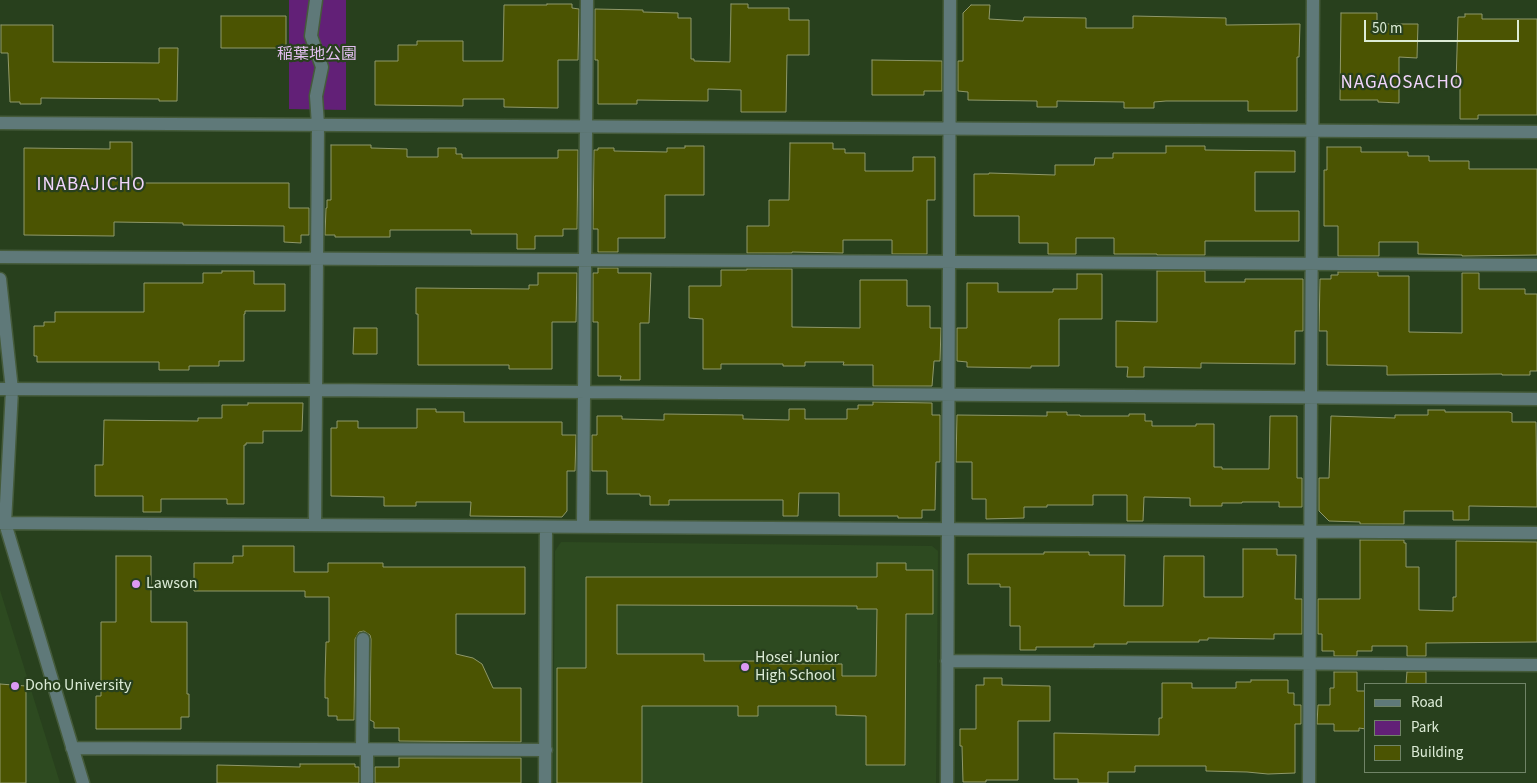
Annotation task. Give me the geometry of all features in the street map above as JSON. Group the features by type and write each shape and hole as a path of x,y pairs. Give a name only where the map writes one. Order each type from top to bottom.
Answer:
{"street":[{"path":"315,525 318,125 316,96 322,68 311,36 316,0"},
{"path":"583,527 587,0"},
{"path":"947,783 950,0"},
{"path":"1309,783 1313,0"},
{"path":"0,123 1537,132"},
{"path":"0,257 1537,265"},
{"path":"0,279 6,390 3,524 83,783"},
{"path":"6,390 316,390 1537,399"},
{"path":"3,524 1537,533"},
{"path":"545,783 546,527"},
{"path":"363,639 364,749 367,783"},
{"path":"947,661 1537,666"},
{"path":"72,748 546,750"}],"shaded area":[{"name":"Hosei Junior High School","path":"561,542 932,546 938,551 936,783 553,783 555,551"},
{"name":"Doho University","path":"0,590 60,783 0,783"}],"green space":[{"name":"稲葉地公園","path":"289,0 346,0 346,110 289,109"}],"building":[{"path":"572,4 572,8 579,9 578,60 558,60 558,108 504,107 504,99 463,99 463,106 375,105 375,61 398,61 398,45 417,45 417,41 463,41 463,61 503,61 504,5"},
{"path":"731,4 748,4 748,8 789,8 789,20 809,20 809,55 787,55 786,112 741,112 741,90 708,89 708,101 637,100 637,104 598,104 598,60 595,60 595,9 678,13 678,18 691,18 691,59 694,59 694,61 730,62"},
{"path":"971,5 990,5 989,19 1023,21 1024,17 1086,18 1086,28 1133,28 1133,16 1226,18 1226,25 1300,24 1299,57 1297,57 1297,111 1248,111 1248,101 1166,101 1154,102 1154,108 1124,108 1124,102 1057,101 1057,107 1037,107 1037,101 968,100 968,92 958,91 958,61 963,61 963,13"},
{"path":"1341,13 1377,13 1377,24 1418,24 1417,58 1399,57 1399,103 1378,102 1378,100 1340,100"},
{"path":"1465,14 1482,14 1482,19 1537,19 1537,115 1478,115 1478,119 1460,119 1460,84 1456,84 1458,17 1465,17"},
{"path":"221,16 286,16 286,48 221,48"},
{"path":"1,25 53,25 53,62 159,63 159,48 178,48 177,101 159,101 159,99 41,98 41,104 10,102 8,53 1,53"},
{"path":"872,60 942,61 942,91 924,91 924,95 872,95"},
{"path":"110,142 132,142 132,183 289,183 289,208 309,208 309,235 301,235 301,243 284,242 284,226 114,222 114,236 24,235 24,148 110,149"},
{"path":"790,143 833,143 833,149 845,149 845,153 865,153 865,171 913,171 913,157 935,157 935,200 927,200 927,254 892,254 892,240 843,240 843,253 747,253 747,226 769,226 769,200 789,200"},
{"path":"331,145 371,145 371,148 407,149 407,157 438,157 438,148 456,148 456,154 462,154 462,158 558,158 558,150 578,150 577,229 563,229 563,236 535,236 535,249 517,249 517,234 471,234 471,230 390,230 390,237 335,237 335,235 325,235 327,200 331,200"},
{"path":"685,146 704,146 704,195 665,195 665,238 618,238 618,252 598,252 598,229 593,229 594,150 598,150 598,148 614,148 614,151 667,152 667,148 685,148"},
{"path":"1166,146 1205,146 1205,150 1295,151 1295,172 1255,172 1255,211 1299,211 1299,241 1205,241 1205,255 1157,255 1114,254 1114,238 1076,238 1076,254 1048,254 1048,243 1019,243 1019,216 974,216 974,174 1055,175 1055,165 1094,165 1095,158 1113,158 1113,153 1166,153"},
{"path":"1327,147 1361,147 1361,152 1408,152 1408,156 1429,156 1429,161 1469,161 1469,169 1537,169 1537,255 1462,256 1418,254 1418,242 1379,242 1379,256 1338,256 1338,226 1324,226 1324,170 1327,170"},
{"path":"598,268 618,268 618,273 651,273 649,323 640,323 640,380 620,380 621,376 598,376 598,322 593,322 593,273 598,273"},
{"path":"792,269 792,327 860,328 860,280 907,280 907,306 930,306 930,328 941,328 940,361 934,361 932,386 873,386 873,365 843,365 844,362 805,362 805,366 721,364 721,369 703,369 703,319 689,318 689,286 721,286 721,270"},
{"path":"222,271 254,271 254,284 285,284 285,311 245,311 244,361 219,361 219,366 189,366 189,370 159,370 159,362 37,362 37,356 34,356 34,326 44,326 44,322 55,322 55,312 144,312 144,283 203,283 203,273 222,273"},
{"path":"1157,271 1205,271 1205,282 1245,282 1245,279 1303,279 1303,331 1295,331 1295,364 1201,363 1201,368 1144,367 1144,377 1127,377 1128,367 1116,367 1116,321 1157,322"},
{"path":"1338,272 1378,272 1378,276 1409,276 1409,332 1462,333 1462,273 1479,273 1479,289 1525,289 1525,294 1537,294 1537,371 1530,371 1530,375 1387,375 1387,366 1327,365 1327,331 1319,331 1320,279 1331,279 1331,275 1338,275"},
{"path":"538,273 577,273 576,322 552,322 552,369 509,369 509,365 418,365 416,288 529,289 529,285 538,285"},
{"path":"1077,274 1102,274 1102,319 1059,319 1059,366 1031,366 1031,368 967,367 967,362 957,361 957,328 967,328 967,283 998,283 998,292 1053,292 1053,289 1077,289"},
{"path":"354,328 377,328 377,354 353,354"},
{"path":"873,402 932,403 932,415 940,415 940,462 936,462 935,510 922,510 922,518 839,516 839,493 799,493 798,516 783,516 783,500 669,500 669,505 650,505 650,496 640,496 640,494 607,494 607,471 592,471 592,435 597,435 597,416 622,416 622,419 664,420 664,414 743,415 743,419 789,420 789,409 805,409 805,419 847,419 847,409 858,409 858,405 873,405"},
{"path":"248,403 303,403 302,431 263,431 263,443 246,443 244,445 244,504 227,504 227,499 161,499 161,512 143,512 143,496 95,496 95,465 103,465 104,420 198,421 198,418 222,418 222,405 248,405"},
{"path":"417,409 436,409 436,412 464,412 464,422 562,422 562,435 576,435 575,471 567,471 567,511 562,517 470,516 471,502 416,502 416,506 384,506 384,497 331,496 331,428 337,428 337,421 358,421 358,428 417,428"},
{"path":"1428,410 1445,410 1445,412 1509,412 1512,413 1512,422 1536,422 1537,507 1469,506 1469,520 1453,520 1453,511 1404,511 1404,524 1360,524 1360,522 1329,521 1319,511 1319,478 1329,478 1331,416 1395,418 1395,415 1428,415"},
{"path":"1047,412 1067,412 1067,415 1080,416 1129,416 1129,414 1145,414 1145,421 1152,421 1152,426 1214,424 1214,467 1222,467 1222,469 1269,469 1270,416 1297,416 1297,478 1302,478 1302,507 1279,507 1279,502 1242,502 1222,503 1222,506 1190,506 1190,498 1144,497 1143,521 1127,521 1127,495 1093,495 1093,505 1024,507 1024,518 986,519 986,499 972,499 972,462 956,462 957,415 1047,416"},
{"path":"1360,540 1404,540 1404,543 1406,543 1406,567 1419,567 1419,610 1453,611 1453,597 1456,597 1456,541 1537,542 1537,642 1426,643 1426,656 1407,656 1407,646 1372,646 1372,651 1357,651 1357,656 1334,656 1334,651 1322,651 1322,634 1318,634 1318,599 1360,599"},
{"path":"243,546 294,546 294,572 328,572 328,563 383,563 383,567 525,567 525,614 456,614 456,654 473,658 482,664 493,688 521,688 521,742 399,741 399,728 374,728 374,722 370,720 371,639 370,635 364,631 359,632 355,639 354,720 337,720 337,716 328,716 328,698 325,698 325,679 326,642 329,642 329,597 305,597 305,591 194,591 194,563 233,563 233,556 243,556"},
{"path":"1243,549 1277,549 1277,555 1296,555 1295,599 1302,599 1302,634 1274,634 1274,639 1208,638 1208,640 1199,640 1199,642 1127,642 1127,644 1094,644 1094,647 1036,647 1036,650 1020,650 1020,626 1010,626 1010,587 1000,587 1000,584 968,584 968,554 1089,552 1089,555 1125,555 1124,606 1163,606 1164,556 1204,556 1204,597 1243,597"},
{"path":"116,556 151,556 151,622 187,622 187,694 189,694 189,717 181,717 181,729 96,729 96,696 101,696 101,622 116,622"},
{"path":"877,563 906,563 906,570 933,570 933,614 906,614 905,765 866,765 866,716 836,715 836,706 758,706 758,716 738,716 738,706 642,706 642,783 557,783 557,668 586,668 586,577 877,577","holes":["617,605 857,606 857,609 877,609 876,676 842,676 842,664 769,664 769,661 704,661 704,654 617,654"]},
{"path":"1334,672 1357,672 1357,691 1364,691 1364,729 1359,728 1359,731 1334,731 1334,724 1317,724 1318,705 1330,705 1330,688 1334,688"},
{"path":"1407,672 1426,672 1426,683 1406,683"},
{"path":"984,678 1002,678 1002,685 1050,686 1050,721 1018,721 1018,780 963,782 960,729 976,729 976,685 984,685"},
{"path":"1251,680 1288,680 1288,693 1294,693 1294,705 1301,705 1301,724 1295,724 1295,773 1268,774 1206,771 1206,766 1135,766 1135,772 1108,772 1108,783 1078,783 1078,779 1054,779 1054,733 1159,735 1159,718 1162,718 1162,683 1192,683 1192,688 1236,688 1236,682 1251,682"},
{"path":"0,684 26,686 26,783 0,783"},
{"path":"399,758 521,758 521,783 375,783 375,767 399,767"},
{"path":"300,764 355,764 355,767 359,767 359,783 217,783 217,765 300,767"}],"place":[{"name":"Lawson","path":"136,584"},
{"name":"Hosei Junior High School","path":"745,667"},
{"name":"Doho University","path":"15,686"}],"district":[{"name":"NAGAOSACHO","path":"1402,84"},
{"name":"INABAJICHO","path":"91,186"}]}
